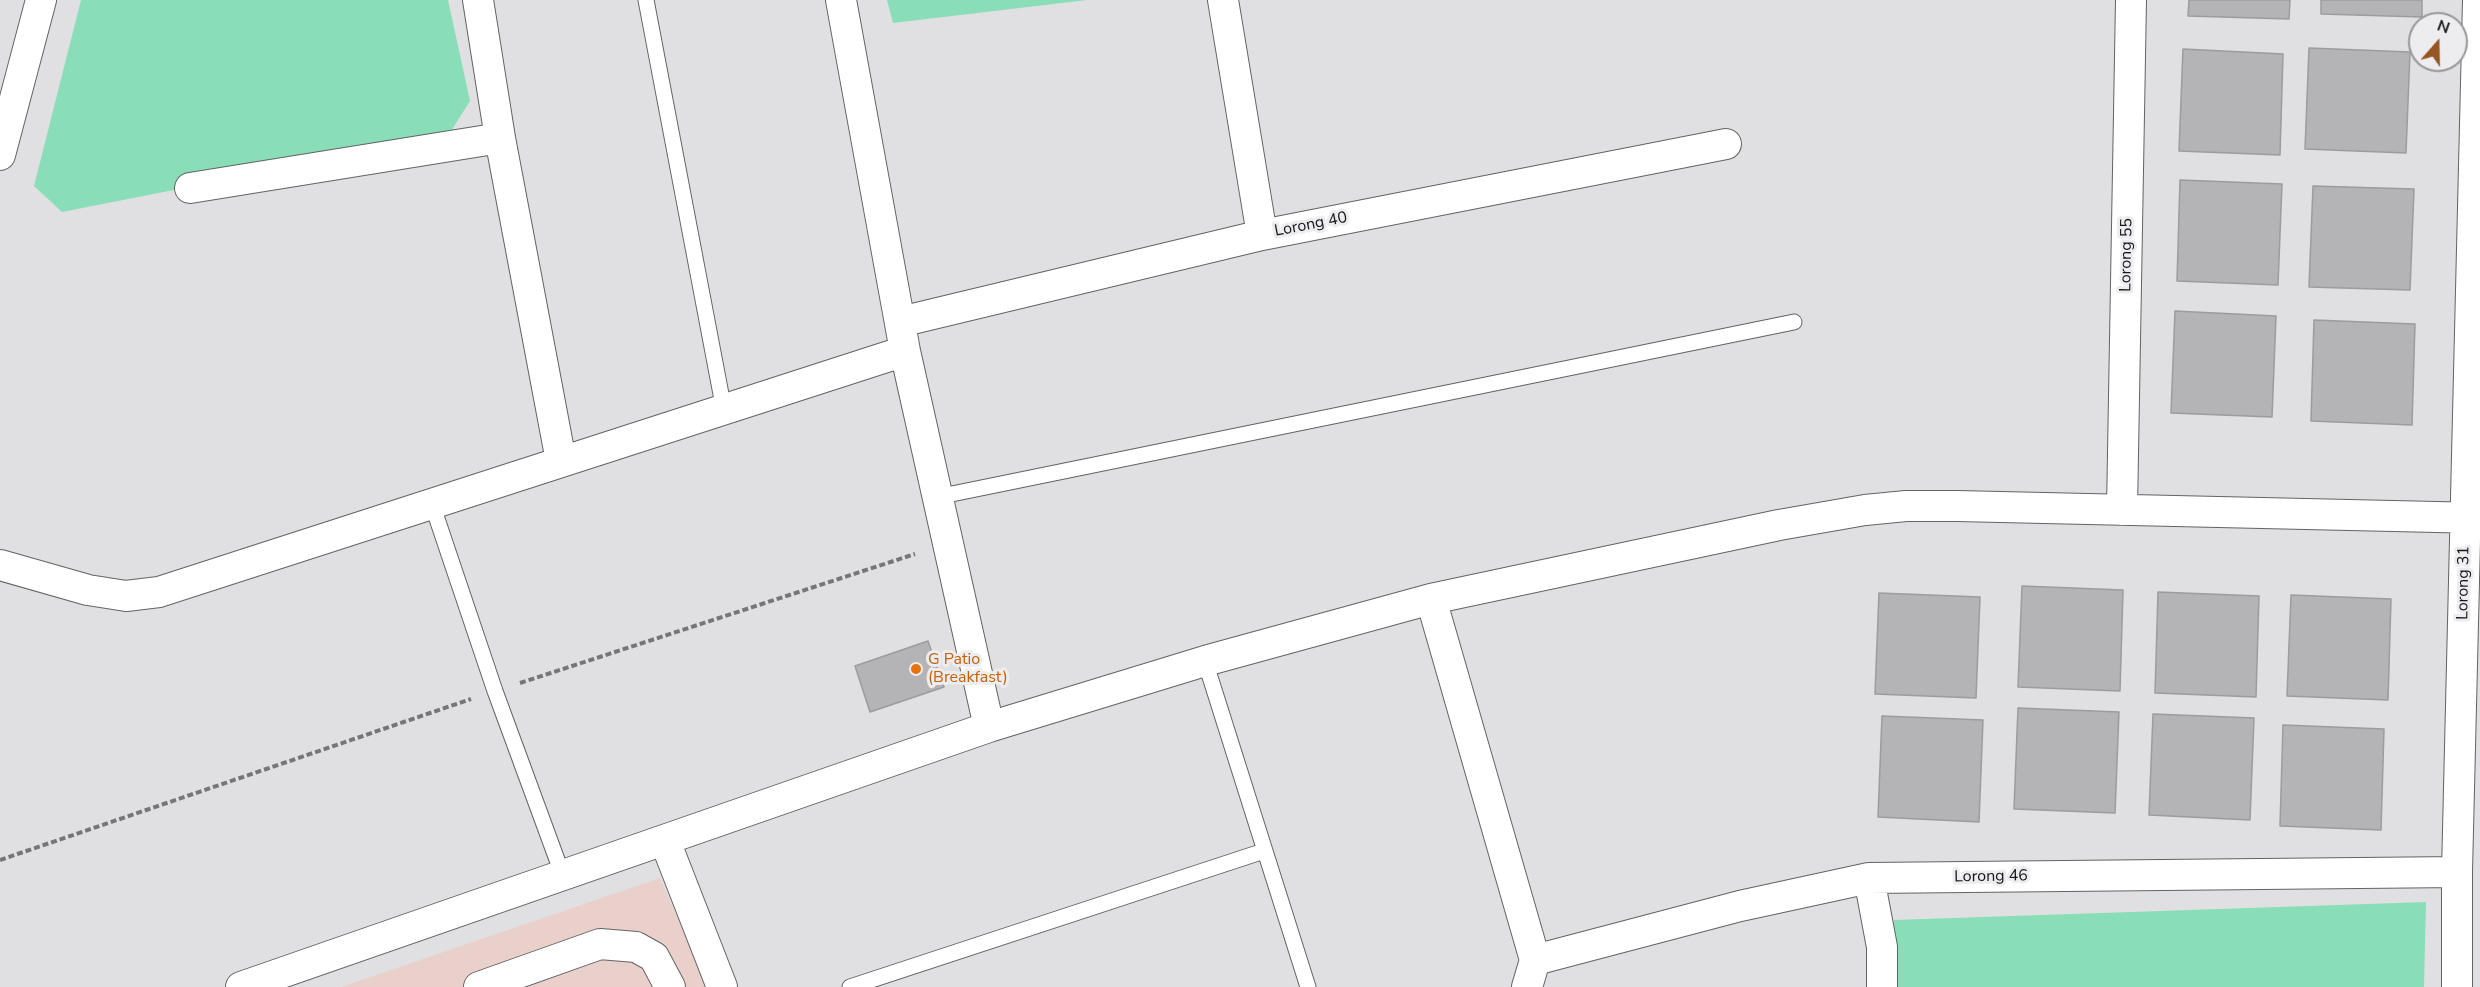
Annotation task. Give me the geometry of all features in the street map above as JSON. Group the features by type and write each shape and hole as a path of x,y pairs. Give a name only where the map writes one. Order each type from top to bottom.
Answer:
{"street":[{"path":"0,155 41,0"},
{"path":"478,0 500,138 561,461"},
{"path":"841,0 905,351 989,727"},
{"path":"1223,0 1262,235"},
{"name":"Lorong 55","path":"2122,510 2131,0"},
{"name":"Lorong 31","path":"2457,987 2457,872 2473,518 2478,0"},
{"path":"190,188 500,138"},
{"name":"Lorong 40","path":"900,322 1262,235 1726,144"},
{"path":"0,565 88,590 126,596 159,592 905,351"},
{"path":"241,987 989,727 1205,661 1431,600 1779,525 1865,510 1957,506 2473,518"},
{"path":"1431,600 1531,974"},
{"path":"664,841 722,987"},
{"name":"Lorong 46","path":"1531,974 1740,906 1869,878 2457,872"},
{"path":"1869,878 1882,947 1882,987"},
{"path":"479,987 600,945 636,947 654,957 670,987"}],"lane":[{"path":"646,0 724,410"},
{"path":"937,497 1794,322"},
{"path":"432,504 495,691 563,876"},
{"path":"1205,661 1308,987"},
{"path":"850,987 1264,851"}],"shaded area":[{"path":"660,878 708,987 341,987"}],"green space":[{"path":"81,0 448,0 470,101 448,136 62,212 34,186"},
{"path":"887,0 1087,0 893,23"},
{"path":"2426,902 2424,987 1882,987 1894,920"}],"building":[{"path":"2189,0 2290,0 2289,19 2188,16"},
{"path":"2321,0 2422,0 2422,12 2408,12 2408,17 2321,14"},
{"path":"2309,48 2408,52 2406,153 2305,149"},
{"path":"2183,49 2283,54 2280,155 2179,151"},
{"path":"2180,180 2282,184 2278,285 2177,281"},
{"path":"2313,186 2414,189 2410,290 2309,287"},
{"path":"2175,311 2276,316 2272,417 2171,413"},
{"path":"2314,320 2415,324 2412,425 2311,421"},
{"path":"2022,586 2123,590 2120,691 2018,687"},
{"path":"2158,592 2259,596 2256,697 2155,693"},
{"path":"1879,593 1980,597 1976,698 1875,694"},
{"path":"2291,595 2391,599 2388,700 2287,696"},
{"path":"928,641 944,687 870,712 855,666"},
{"path":"2018,708 2119,712 2115,813 2014,809"},
{"path":"2153,714 2254,718 2250,820 2149,815"},
{"path":"1882,716 1983,720 1979,822 1878,817"},
{"path":"2283,725 2384,729 2381,830 2280,826"}],"place":[{"name":"G Patio (Breakfast)","path":"916,669"}]}
